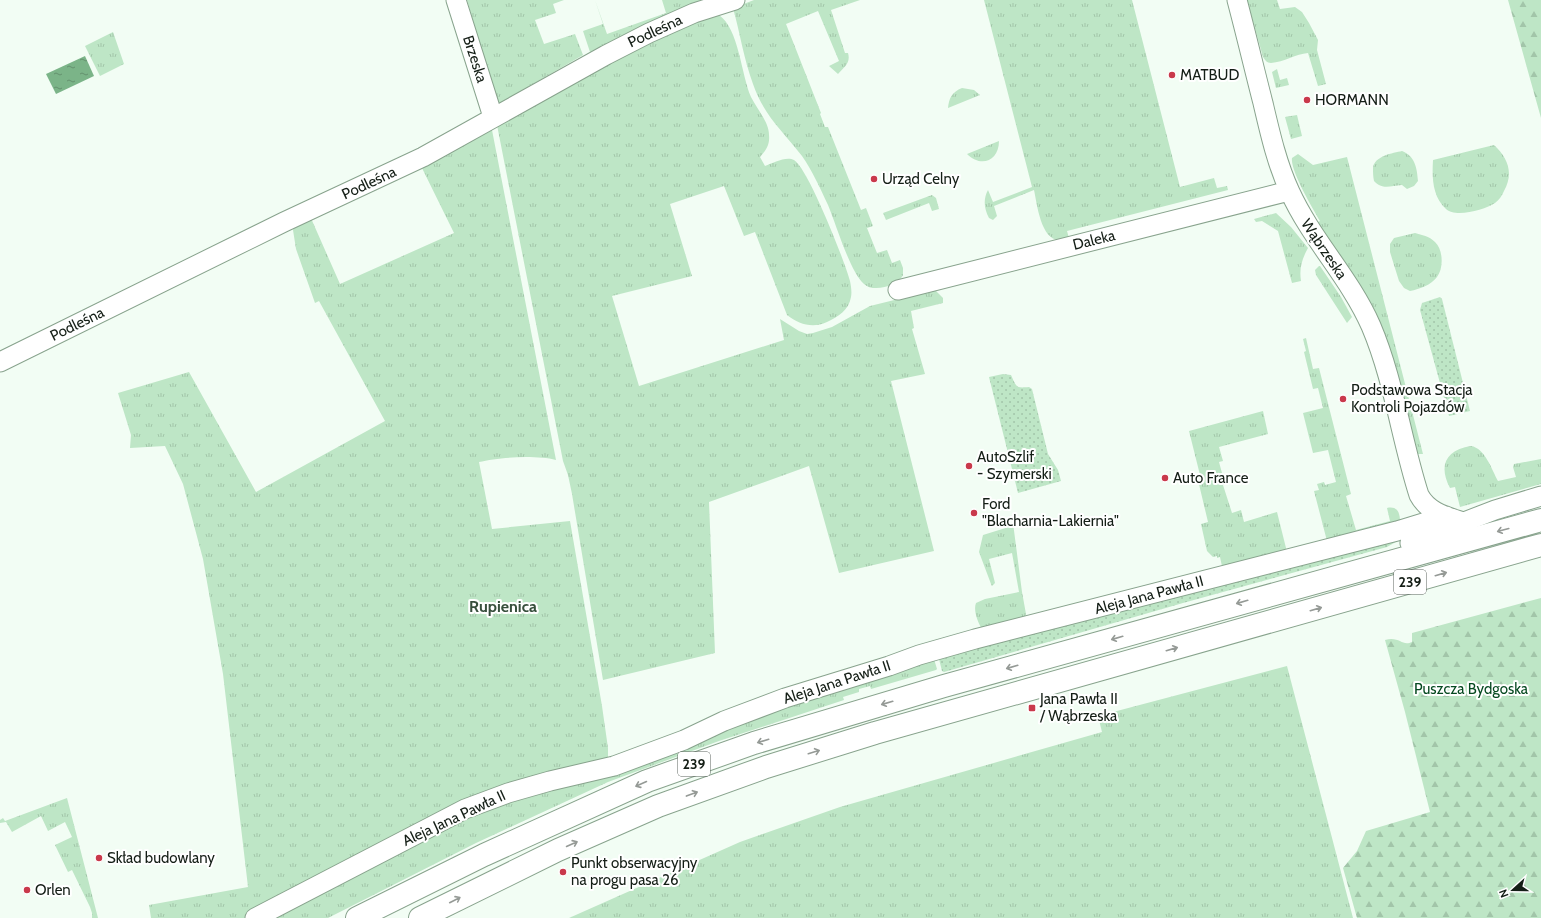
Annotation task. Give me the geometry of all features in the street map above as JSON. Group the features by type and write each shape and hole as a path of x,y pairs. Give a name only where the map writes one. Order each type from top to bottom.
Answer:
{"main road":[{"name":"239","path":"1357,570 1541,520"},
{"path":"1357,570 1414,534"},
{"name":"239","path":"420,918 580,840 658,806 766,766 898,726 1279,620 1541,545"},
{"name":"Aleja Jana Pawła II","path":"357,918 484,855 647,781 700,762 876,706 1357,570"}],"street":[{"name":"Brzeska","path":"456,0 494,118"},
{"name":"Podleśna","path":"0,362 277,226 423,157 606,55 649,33 694,13 735,0"},
{"name":"Wąbrzeska","path":"1237,0 1274,150 1289,191 1309,228 1354,294 1370,326 1384,365 1419,495 1420,515 1414,534"},
{"name":"Daleka","path":"898,290 1289,191"},
{"name":"Wąbrzeska","path":"1419,495 1429,508 1454,519"},
{"name":"Aleja Jana Pawła II","path":"255,918 466,810 520,789 614,766 684,740 724,721 784,698 889,666 919,655 975,639 1244,571 1414,534 1454,519 1495,510 1541,496"}],"green space":[{"path":"467,0 564,0 553,4 556,13 535,20 544,44 575,34 583,55 497,105"},
{"path":"595,0 607,34 666,13 662,0 701,0 590,52 583,31 603,24"},
{"path":"754,0 860,0 831,10 845,53 848,53 849,56 848,62 838,74 829,66 839,61 818,11 786,24 821,113 820,114 825,127 828,127 861,210 866,208 873,226 867,228 877,253 887,250 892,263 900,260 903,268 903,275 891,285 879,288 868,287 859,278 849,259 828,205 813,174 802,156 774,123 757,95 747,66 733,8"},
{"path":"984,0 1132,0 1180,187 1214,178 1217,188 1227,186 1228,190 1067,231 1069,238 1062,240 1054,239 1048,235 1044,228 1034,190 994,206 997,216 993,220 989,218 985,204 985,197 988,190 993,202 1032,187"},
{"path":"1247,0 1277,0 1280,9 1295,7 1302,12 1318,40 1317,50 1326,84 1318,86 1308,53 1270,63 1265,60"},
{"path":"1508,0 1541,0 1541,118"},
{"path":"719,15 731,30 751,97 767,125 769,139 768,145 760,157 765,166 780,160 791,159 794,160 800,167 817,197 841,255 850,281 850,302 842,312 827,322 811,325 796,321 787,315 755,232 744,236 724,186 670,204 692,276 612,296 639,386 784,340 780,319 799,331 807,334 813,333 832,327 870,306 935,290 943,298 943,303 911,311 914,328 912,329 925,374 891,381 934,551 839,573 809,466 709,502 715,653 603,680 572,494 563,461 497,125 666,31"},
{"path":"113,32 124,64 100,76 85,46"},
{"path":"1277,69 1280,80 1287,78 1289,85 1276,88 1272,72"},
{"path":"962,88 974,90 980,95 948,108 949,101 952,96 956,91"},
{"path":"1297,115 1302,136 1291,139 1285,117"},
{"path":"492,130 556,460 548,458 518,457 479,462 492,529 570,521 602,706 608,748 608,759 518,785 247,918 151,918 149,905 248,887 223,674 203,559 183,484 165,446 130,448 131,435 118,393 189,372 256,492 385,421 319,301 315,303 296,249 293,230 294,227 310,216 340,284 454,233 421,166"},
{"path":"999,141 998,148 993,158 978,161 967,154"},
{"path":"1494,145 1503,155 1509,172 1507,184 1500,198 1490,206 1470,212 1450,212 1441,204 1435,192 1433,180 1433,160"},
{"path":"1402,151 1413,159 1418,181 1414,186 1407,189 1402,185 1386,187 1377,184 1374,181 1374,164 1384,156"},
{"path":"1298,154 1313,165 1347,157 1423,454 1418,454 1416,452 1316,223 1320,221 1303,190 1292,164 1292,158"},
{"path":"932,195 936,198 939,209 932,211 929,203 886,220 883,213"},
{"path":"1276,213 1291,227 1308,248 1304,256 1300,272 1301,281 1292,283 1278,231 1262,221 1256,222 1254,219"},
{"path":"1415,233 1428,237 1438,245 1442,264 1435,280 1425,286 1410,291 1404,288 1399,281 1390,252 1390,244 1394,238"},
{"path":"1319,266 1341,297 1352,317 1347,323 1316,275 1315,270"},
{"path":"1440,297 1442,299 1470,411 1449,416 1420,310 1422,303"},
{"path":"1306,338 1313,369 1319,368 1351,494 1346,496 1356,530 1390,521 1387,508 1397,510 1400,521 1327,541 1314,491 1319,490 1317,484 1324,482 1325,485 1336,482 1328,450 1313,453 1303,413 1323,408 1318,388 1313,389 1304,352 1306,351 1303,339"},
{"path":"1003,374 1011,375 1017,386 1029,387 1032,389 1048,454 1058,470 1061,481 1018,493 989,377"},
{"path":"1263,411 1268,434 1219,447 1223,461 1219,462 1225,484 1223,485 1232,513 1241,510 1244,522 1277,512 1287,552 1223,571 1220,557 1213,557 1207,551 1201,524 1208,522 1197,476 1200,475 1189,431"},
{"path":"1471,446 1476,448 1484,455 1498,481 1516,477 1513,467 1514,464 1541,459 1541,484 1460,507 1455,487 1450,488 1446,480 1445,466 1450,455 1455,451"},
{"path":"1013,523 1026,614 1023,622 982,629 976,613 976,603 985,599 1019,592 1012,553 989,559 995,583 992,586 979,552 983,535 1012,526"},
{"path":"1401,539 1387,547 1183,603 944,672 942,671 938,655"},
{"name":"Puszcza Bydgoska","path":"1541,598 1541,918 1357,918 1343,868 1357,851 1366,831 1430,812 1385,640 1394,639 1409,643 1412,642 1412,633"},
{"path":"934,659 936,670 871,689 870,686 859,689 859,692 843,697 844,700 719,741 608,782 476,843 328,918 265,918 471,812"},
{"path":"1287,666 1353,918 569,918 740,842 840,807 1102,732 1098,716"},
{"path":"67,798 98,918 92,918 90,907 72,870 68,872 55,845 72,837 65,822 48,831 41,816 12,832 6,822 0,823 0,820 3,818 5,821"}],"water":[{"path":"85,56 94,76 56,94 46,74"}],"place":[{"name":"MATBUD","path":"1172,75"},
{"name":"HORMANN","path":"1307,100"},
{"name":"Urząd Celny","path":"874,179"},
{"name":"Podstawowa Stacja Kontroli Pojazdów","path":"1343,399"},
{"name":"AutoSzlif - Szymerski","path":"969,466"},
{"name":"Auto France","path":"1165,478"},
{"name":"Ford \"Blacharnia-Lakiernia\"","path":"974,513"},
{"name":"Jana Pawła II / Wąbrzeska","path":"1032,708"},
{"name":"Skład budowlany","path":"99,858"},
{"name":"Punkt obserwacyjny na progu pasa 26","path":"563,872"},
{"name":"Orlen","path":"27,890"}],"district":[{"name":"Rupienica","path":"503,606"}]}
